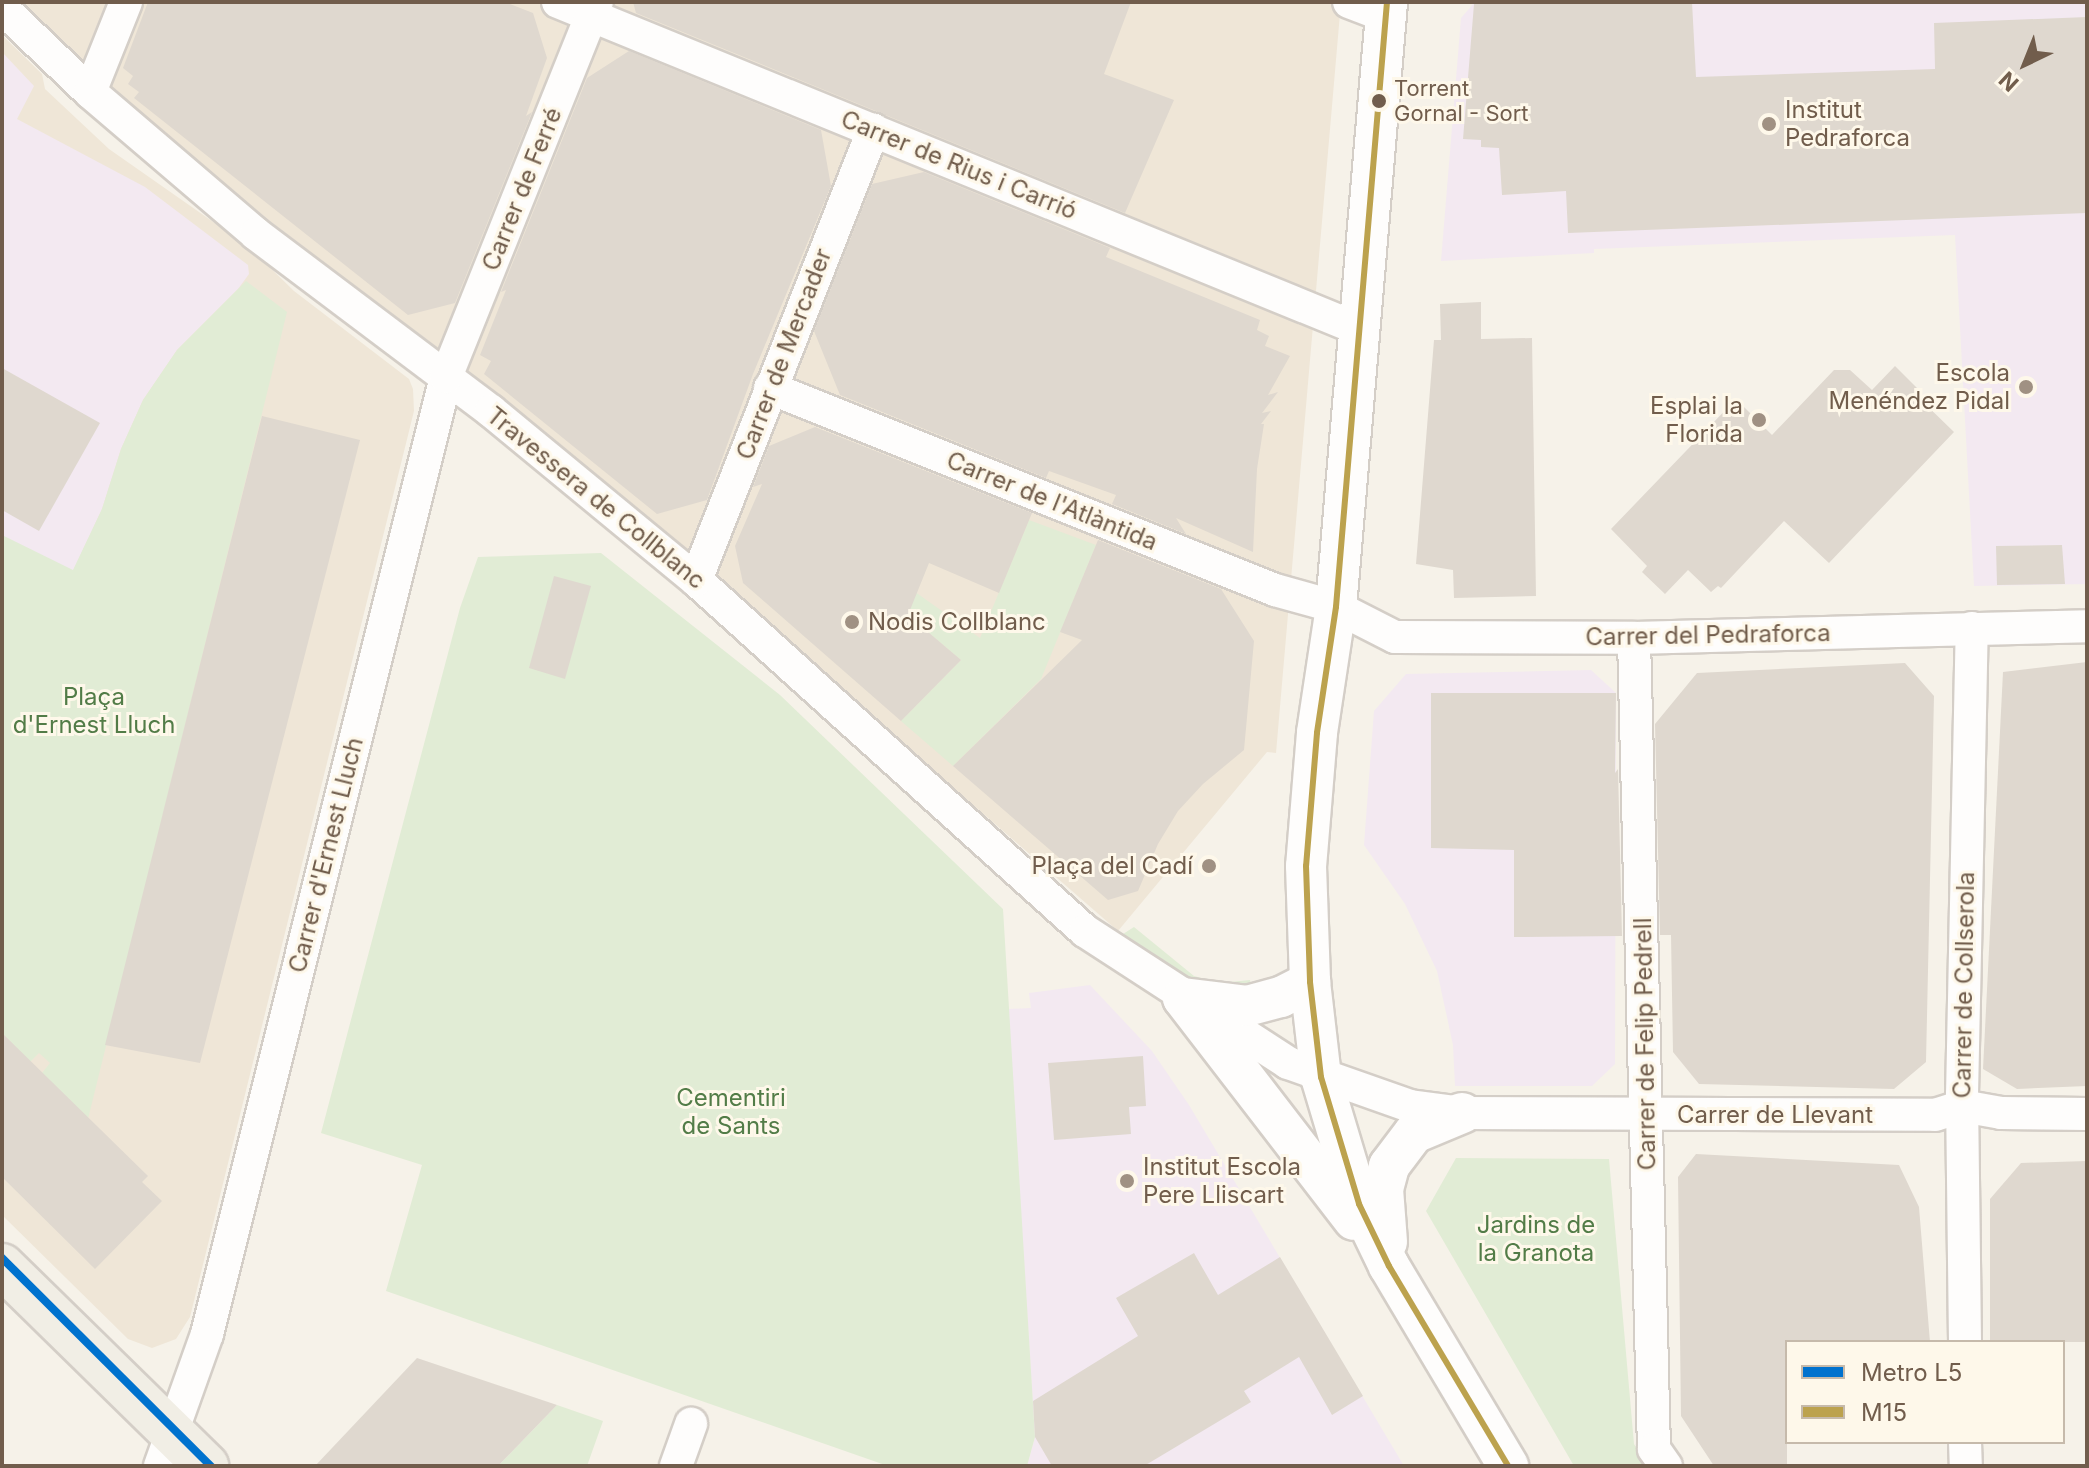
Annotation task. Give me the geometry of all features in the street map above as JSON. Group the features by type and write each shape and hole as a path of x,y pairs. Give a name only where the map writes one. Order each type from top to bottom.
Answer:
{"main road":[{"path":"2,1266 165,1448 206,1466"}],"street":[{"path":"90,92 126,2"},
{"name":"Carrer de Rius i Carrió","path":"558,2 594,9 873,130 1359,329"},
{"path":"1349,2 1387,9 1336,607 1316,746 1306,866 1310,982 1321,1077 1359,1204 1389,1266 1508,1466"},
{"name":"Travessera de Collblanc","path":"2,8 90,92 256,234 446,377 696,580 1085,931 1183,998"},
{"name":"Carrer de Ferré","path":"446,377 594,9"},
{"name":"Carrer de Mercader","path":"696,580 873,130"},
{"name":"Carrer d'Ernest Lluch","path":"165,1448 207,1334 446,377"},
{"name":"Carrer de l'Atlàntida","path":"770,388 1275,590 1336,607"},
{"name":"Carrer del Pedraforca","path":"1336,607 1395,637 1634,638 2087,626"},
{"name":"Carrer de Collserola","path":"1965,1340 1962,1106 1972,628"},
{"name":"Carrer de Felip Pedrell","path":"1634,638 1660,1457"},
{"path":"1183,998 1247,1006 1281,997 1310,982"},
{"path":"1183,998 1288,1063 1321,1077"},
{"path":"1183,998 1389,1266"},
{"name":"Carrer de Llevant","path":"1321,1077 1410,1106 1462,1113 1935,1115 1962,1106 2001,1113 2087,1114"},
{"path":"1389,1266 1383,1189 1389,1166 1414,1133 1462,1113"},
{"path":"676,1466 691,1424"},
{"path":"1965,1444 1966,1466"}],"shaded area":[{"path":"22,2 1341,2 1276,753 1267,752 1118,931 665,537 115,97"},
{"name":"Institut Pedraforca","path":"1475,2 2087,2 2087,584 1974,586 1955,235 1594,249 1594,253 1441,261 1461,18"},
{"path":"2,35 42,74 45,89 109,149 249,247 294,291 409,379 413,389 414,411 190,1317 176,1339 152,1348 128,1339 2,1215"},
{"path":"2,52 34,86 17,119 145,187 248,265 249,274 177,350 143,400 121,449 102,509 73,571 2,613"},
{"path":"1591,670 1616,693 1615,1064 1592,1086 1455,1086 1453,1045 1437,971 1405,904 1364,845 1374,711 1406,674"},
{"name":"Institut Escola Pere Lliscart","path":"1090,985 1152,1051 1189,1105 1404,1466 1027,1466 1035,1437 1008,1009 1031,1008 1029,993"}],"green space":[{"name":"Plaça d'Ernest Lluch","path":"246,281 287,312 88,1119 42,1073 50,1063 39,1053 30,1062 2,1033 2,535 73,570 102,509 121,449 143,400 177,350"},
{"path":"1029,520 1096,545 1041,679 953,766 901,721 961,660 821,542 887,572 980,638"},
{"name":"Cementiri de Sants","path":"601,553 780,695 1003,909 1035,1437 1027,1466 888,1466 386,1291 422,1165 321,1133 460,608 478,557"},
{"path":"1134,927 1194,976 1220,983 1250,980 1252,992 1222,996 1157,964 1123,934"},
{"name":"Jardins de la Granota","path":"1456,1158 1609,1159 1634,1444 1648,1466 1574,1466 1426,1211"},
{"path":"557,1405 603,1421 587,1466 498,1466"}],"building":[{"path":"148,2 505,2 533,13 547,58 526,116 532,112 455,303 408,315 134,98 139,92 128,84 133,76 123,68"},
{"path":"633,2 1131,2 1104,74 1174,100 1125,213 636,13"},
{"name":"Institut Pedraforca","path":"1692,2 1696,77 1935,69 1934,23 2087,17 2087,213 1568,233 1566,191 1502,195 1499,148 1481,147 1481,140 1463,139 1474,4"},
{"path":"629,51 821,130 831,186 753,374 707,500 657,514 484,374 491,361 480,355 506,290 501,292 587,78"},
{"path":"924,172 1110,248 1106,257 1260,320 1257,330 1269,336 1265,346 1290,356 1268,395 1278,392 1262,413 1271,411 1261,424 1264,424 1257,469 1253,552 1176,518 1186,534 1112,504 1116,495 1049,471 1046,478 840,395 814,331 872,184"},
{"path":"1481,302 1481,339 1532,338 1536,596 1454,598 1453,570 1416,564 1434,340 1441,340 1440,304"},
{"path":"1895,366 1922,393 1918,397 1954,432 1829,563 1784,521 1721,588 1718,586 1711,592 1688,570 1665,594 1642,572 1647,566 1611,529 1736,399 1772,435 1834,370 1850,370 1872,390"},
{"path":"2,368 100,423 39,531 2,510"},
{"path":"262,416 360,440 200,1063 105,1045"},
{"path":"815,427 1032,513 999,593 929,563 908,615 961,660 901,721 743,583 735,546 762,484 753,487 769,446"},
{"path":"1098,540 1221,589 1254,641 1244,750 1203,784 1178,811 1158,844 1138,891 1108,900 953,766 1082,640 1060,632"},
{"path":"2062,545 2065,584 1997,585 1996,546"},
{"path":"554,576 591,586 565,679 529,668"},
{"path":"2087,662 2087,1086 2017,1089 1983,1069 2003,672"},
{"path":"1905,663 1934,696 1926,1062 1894,1089 1699,1084 1673,1052 1671,935 1660,935 1655,724 1697,673"},
{"path":"1431,693 1616,693 1615,773 1618,769 1622,936 1514,937 1514,850 1431,848"},
{"path":"2,1033 148,1176 142,1182 162,1201 95,1269 2,1177"},
{"path":"1143,1056 1146,1106 1129,1107 1131,1134 1054,1140 1048,1063"},
{"path":"1696,1154 1899,1165 1919,1207 1930,1340 1785,1340 1787,1466 1714,1466 1681,1416 1678,1177"},
{"path":"2087,1161 2087,1342 1990,1340 1990,1199 2021,1163"},
{"path":"1194,1253 1218,1295 1280,1257 1363,1396 1332,1415 1299,1357 1244,1391 1251,1402 1144,1466 1052,1466 1035,1437 1033,1401 1138,1336 1116,1298"},
{"path":"417,1358 557,1405 498,1466 315,1466"}],"metro line":[{"name":"L5","path":"2,1258 211,1466"}],"transit line":[{"name":"M15","path":"1387,2 1336,607 1317,733 1306,866 1310,982 1321,1077 1359,1204 1389,1266 1508,1466"}],"place":[{"name":"Torrent Gornal - Sort","path":"1379,101"},
{"name":"Institut Pedraforca","path":"1769,124"},
{"name":"Escola Menéndez Pidal","path":"2026,387"},
{"name":"Esplai la Florida","path":"1759,420"},
{"name":"Nodis Collblanc","path":"852,622"},
{"name":"Plaça del Cadí","path":"1209,866"},
{"name":"Institut Escola Pere Lliscart","path":"1127,1181"}]}
